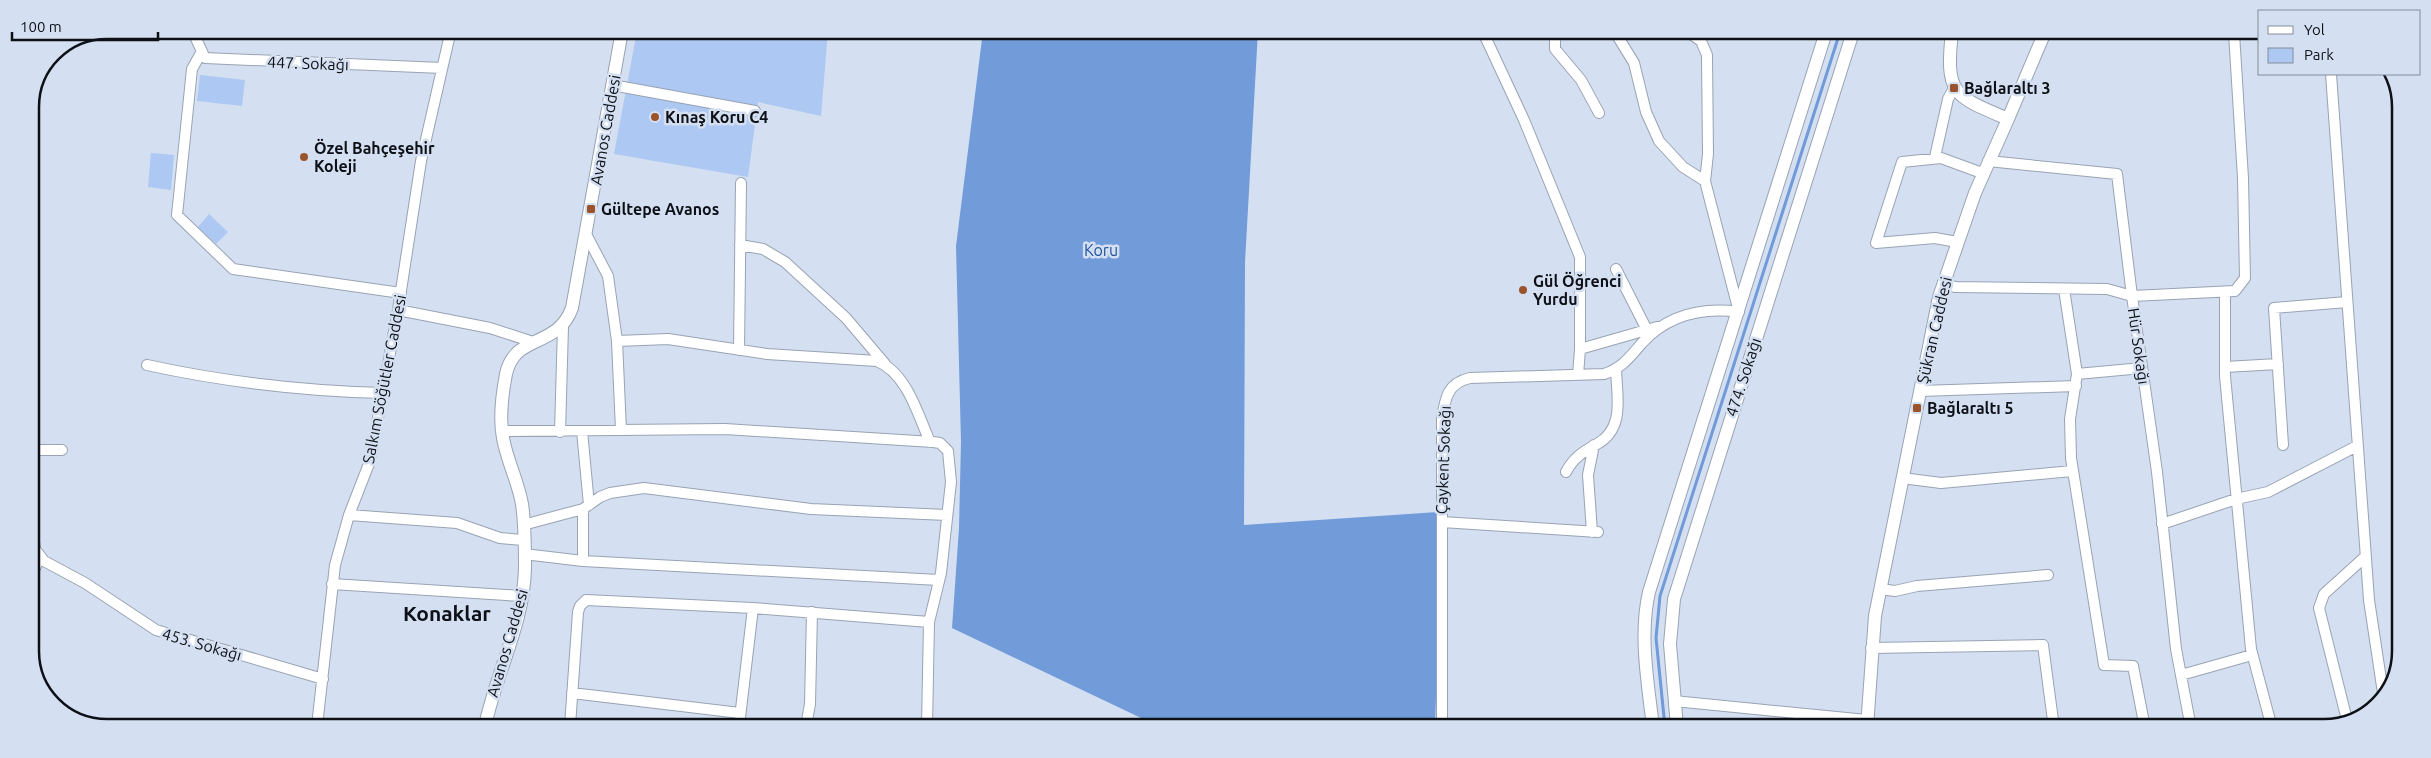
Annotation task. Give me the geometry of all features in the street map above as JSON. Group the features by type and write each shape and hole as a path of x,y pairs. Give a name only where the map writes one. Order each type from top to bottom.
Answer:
{"street":[{"path":"196,39 201,53 192,69 177,215 233,269 401,293"},
{"name":"Salkım Söğütler Caddesi","path":"318,719 332,584 349,515 370,462 401,293 422,161 449,39"},
{"name":"Avanos Caddesi","path":"487,719 522,596 524,554 522,505 502,431 501,409 508,367 516,354 533,342 547,338 563,326 572,308 587,236 621,39"},
{"path":"1486,39 1528,129 1580,257 1580,349 1578,375"},
{"path":"1555,39 1555,48 1581,80 1599,113"},
{"path":"1619,39 1634,63 1646,112 1659,141 1683,167 1705,181"},
{"path":"1566,472 1576,457 1610,434 1618,418 1616,370 1626,362 1643,342 1662,326 1681,316 1702,311 1738,312 1705,181 1708,154 1708,64 1704,45 1700,39"},
{"name":"474. Sokağı","path":"1672,719 1662,702 1645,633 1647,602 1824,39"},
{"name":"474. Sokağı","path":"1656,719 1662,702 1674,599 1851,39"},
{"path":"1935,158 1948,99 1954,88 1951,61 1952,39"},
{"name":"Şükran Caddesi","path":"1867,719 1871,648 1880,589 1943,283 1982,173 2008,119 2042,39"},
{"path":"2234,39 2243,178 2245,278 2234,291 2225,292 2225,367 2252,655 2270,719"},
{"name":"447. Sokağı","path":"201,53 204,58 442,68"},
{"path":"2331,75 2369,600 2382,687"},
{"path":"612,85 754,111"},
{"path":"1954,88 1966,100 2008,119"},
{"path":"1957,242 1935,238 1876,243 1902,162 1935,158 1982,173"},
{"path":"1943,283 1955,287 2107,289 2132,296 2118,174 1988,161"},
{"path":"739,350 741,183"},
{"path":"587,236 608,276 617,341 621,430"},
{"path":"740,244 763,249 784,262 846,318 906,390 930,442"},
{"path":"1616,269 1647,330"},
{"path":"2064,289 2077,374 2070,419 2072,471 2104,665 2133,666 2143,719"},
{"name":"Hür Sokağı","path":"2189,719 2180,675 2132,296 2225,292"},
{"path":"2283,445 2274,308 2347,302"},
{"path":"398,310 490,328 533,342"},
{"path":"560,432 563,326"},
{"path":"1580,349 1662,326"},
{"path":"617,341 668,339 768,354 871,360 887,367"},
{"path":"2225,367 2278,364"},
{"path":"147,365 216,379 268,386 383,394"},
{"path":"2077,374 2142,368"},
{"name":"Çaykent Sokağı","path":"1442,719 1442,418 1446,396 1451,387 1460,381 1470,378 1604,374 1616,370"},
{"path":"1920,390 2076,386"},
{"path":"502,431 560,432 725,428 930,442 943,445 950,454 952,482 940,580 929,622 927,719"},
{"path":"582,431 586,507 584,560"},
{"path":"1442,522 1595,532 1588,474 1594,446"},
{"path":"2162,524 2236,499 2268,492 2357,446"},
{"path":"39,450 62,450"},
{"path":"1902,478 1941,483 2072,471"},
{"path":"523,525 586,507 610,494 644,488 811,509 947,515"},
{"path":"349,515 457,523 500,538 523,540"},
{"path":"524,554 584,560 940,580"},
{"path":"2346,716 2319,608 2324,594 2366,556"},
{"name":"453. Sokağı","path":"40,557 48,564 84,583 156,630 323,679"},
{"path":"1880,589 1895,591 1917,586 2048,575"},
{"path":"332,584 522,596"},
{"path":"570,719 578,612 586,600 753,608 929,622"},
{"path":"740,719 753,608"},
{"path":"807,719 810,704 812,612"},
{"path":"1871,648 2043,645 2053,719"},
{"path":"2180,675 2252,655"},
{"path":"572,693 740,713"},
{"path":"1662,702 1820,719"}],"green space":[{"path":"636,39 827,39 821,116 758,102 748,177 614,154"},
{"name":"Koru","path":"982,39 1258,39 1245,262 1244,525 1438,512 1438,637 1435,719 1143,719 952,628 959,528 961,442 956,246"},
{"path":"200,75 245,80 242,106 197,101"},
{"path":"151,153 174,155 171,190 148,187"},
{"path":"209,214 228,232 216,244 198,227"}],"waterway":[{"path":"1664,719 1656,638 1660,596 1838,39"}],"place":[{"name":"Bağlaraltı 3","path":"1954,88"},
{"name":"Kınaş Koru C4","path":"655,117"},
{"name":"Özel Bahçeşehir Koleji","path":"304,157"},
{"name":"Gültepe Avanos","path":"591,209"},
{"name":"Gül Öğrenci Yurdu","path":"1523,290"},
{"name":"Bağlaraltı 5","path":"1917,408"}],"district":[{"name":"Konaklar","path":"447,614"}]}
